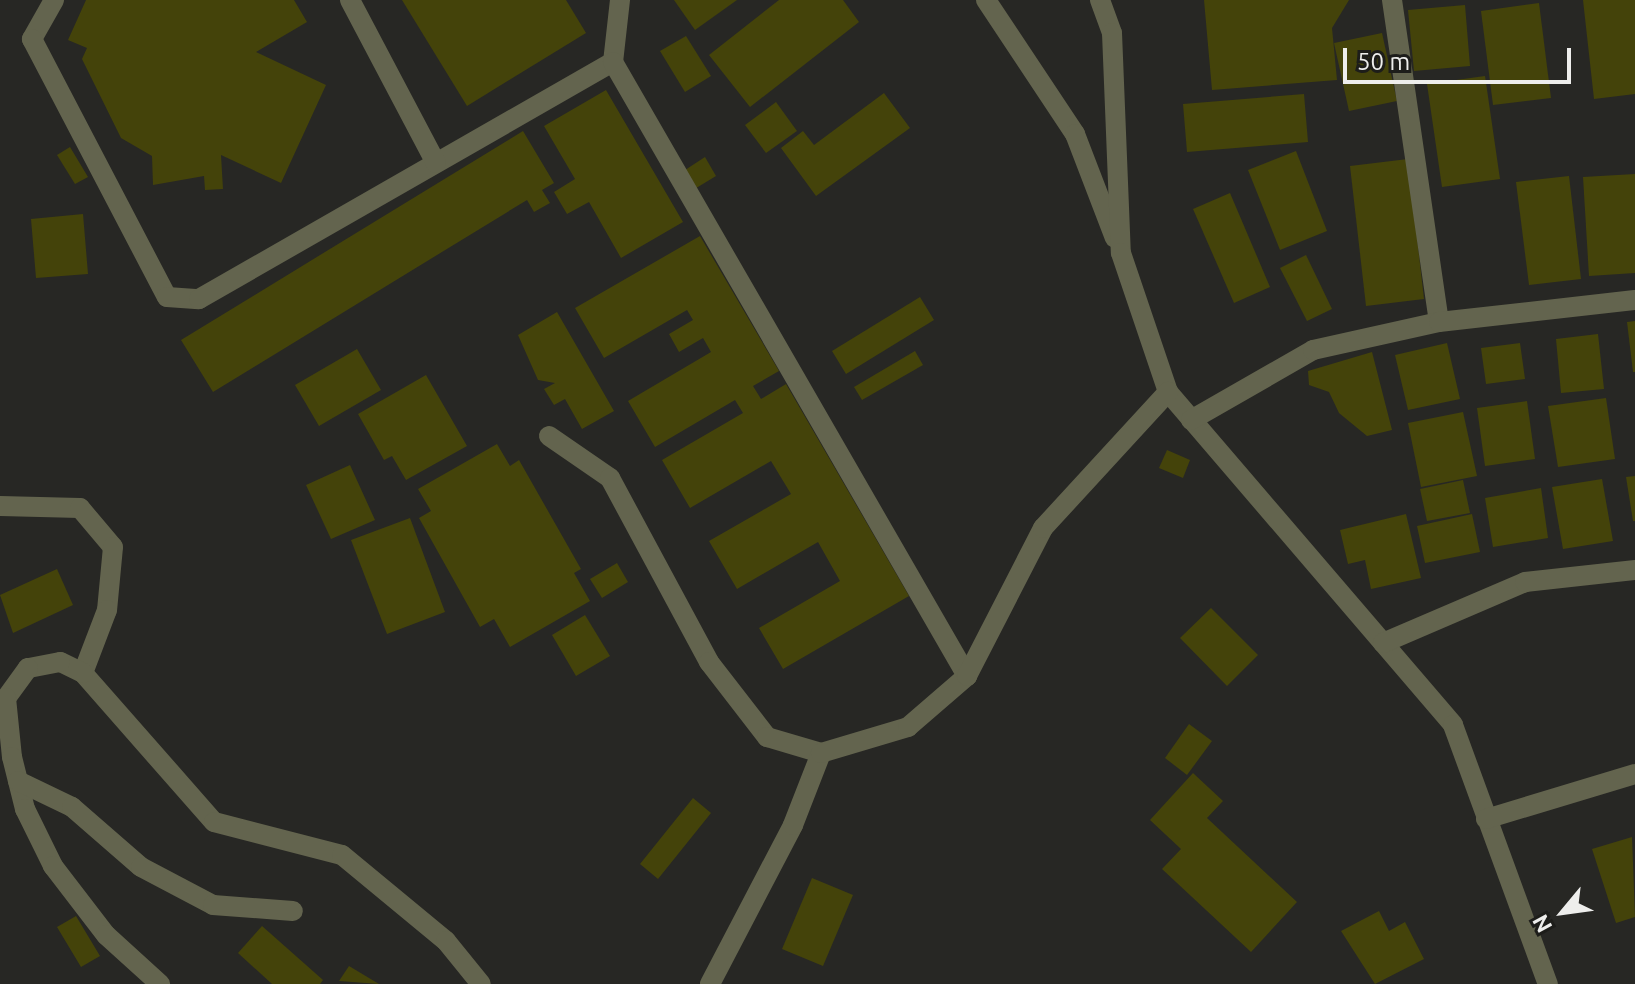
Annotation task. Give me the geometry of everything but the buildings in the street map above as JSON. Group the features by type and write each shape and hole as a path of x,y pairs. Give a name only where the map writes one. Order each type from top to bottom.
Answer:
{"street":[{"path":"54,0 32,39 167,297 199,299 613,62"},
{"path":"350,0 436,163"},
{"path":"620,0 613,62 967,676"},
{"path":"986,0 1075,134 1121,253 1168,392 1453,725 1548,984"},
{"path":"1100,0 1112,33 1121,253"},
{"path":"1392,0 1439,322"},
{"path":"1191,420 1313,350 1439,322 1635,300"},
{"path":"549,436 610,478 709,662 767,737 821,753 908,727 967,676 1043,528 1168,392"},
{"path":"0,506 80,508 113,547 107,610 83,673"},
{"path":"1383,643 1525,582 1635,570"},
{"path":"160,984 106,935 53,866 18,781 6,698 28,668 60,662 83,673 214,822 342,855 446,941 481,984"},
{"path":"710,984 821,753"},
{"path":"1486,819 1635,774"},
{"path":"18,781 72,807 141,867 213,905 293,911"}]}
